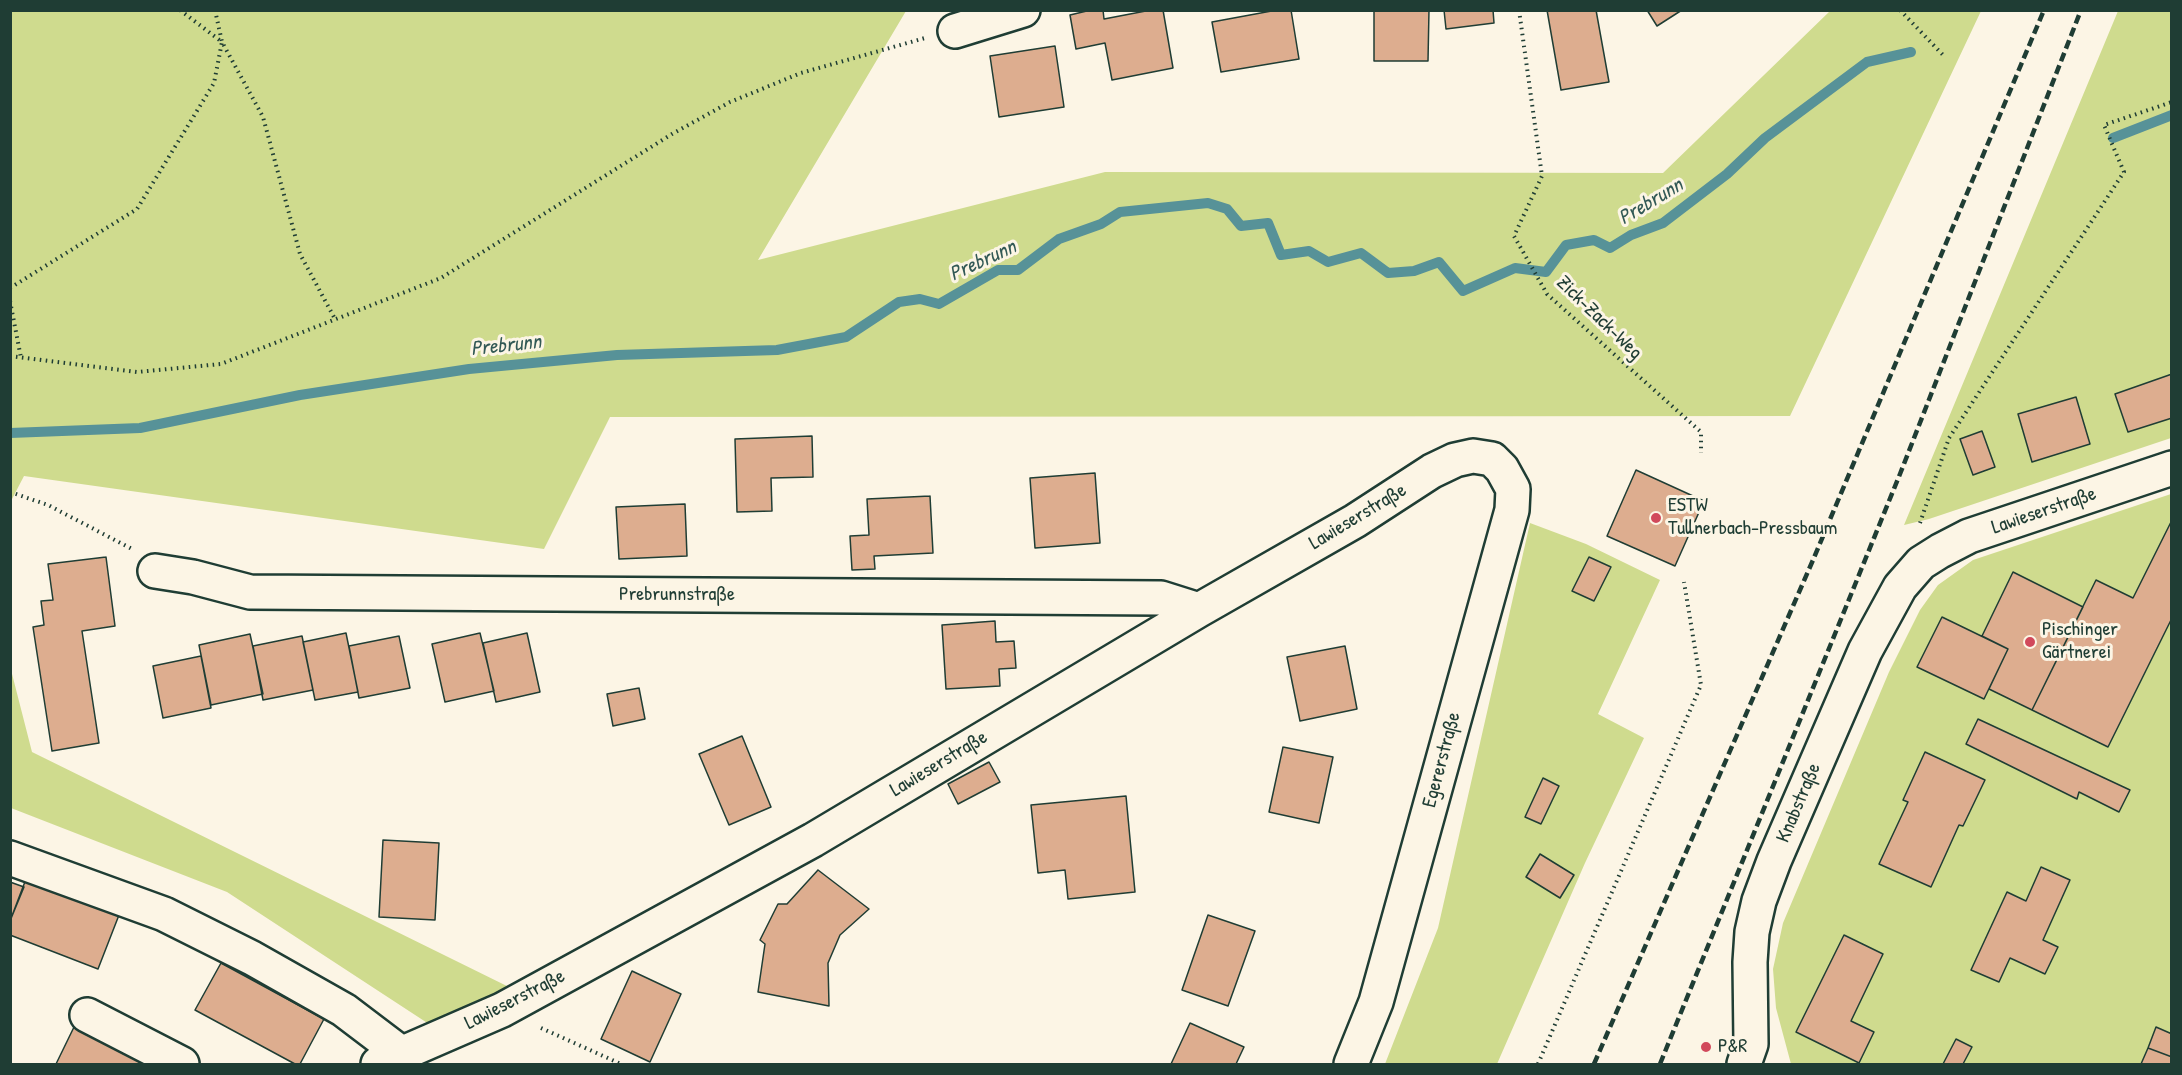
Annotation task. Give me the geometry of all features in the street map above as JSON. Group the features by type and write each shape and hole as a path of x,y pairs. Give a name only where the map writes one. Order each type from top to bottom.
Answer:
{"street":[{"path":"955,31 1023,10"},
{"name":"Lawieserstraße","path":"390,1059 502,1010 813,840 1199,610 1355,521 1432,471 1455,460 1473,456 1492,459"},
{"name":"Egererstraße","path":"1352,1065 1376,1002 1512,510 1513,489 1502,469 1492,459"},
{"name":"Lawieserstraße","path":"1921,563 1969,536 2172,468"},
{"name":"Knabstraße","path":"1744,1065 1751,1044 1750,962 1752,932 1759,901 1774,861 1865,651 1900,587 1921,563"},
{"name":"Prebrunnstraße","path":"155,571 193,577 250,592 1161,597 1199,610"},
{"path":"10,858 164,914 252,958 344,1010 390,1059"},
{"path":"87,1015 182,1065"}],"path":[{"path":"180,10 222,42"},
{"path":"215,10 222,42 264,117 300,254 335,320"},
{"name":"Zick-Zack-Weg","path":"1519,10 1542,176 1514,236 1547,294 1701,432 1701,453"},
{"path":"1900,10 1943,55"},
{"path":"10,356 137,372 220,364 441,278 672,134 730,102 801,73 955,31"},
{"path":"10,288 137,209 214,83 222,42"},
{"path":"1921,563 1920,524 1949,438 2124,172 2104,125 2172,102"},
{"path":"10,301 21,358"},
{"path":"10,492 48,505 131,547 155,571"},
{"path":"1538,1065 1701,685 1684,582"},
{"path":"502,1010 621,1065"}],"green space":[{"path":"11,10 906,11 758,260 1105,172 1663,173 1830,11 1981,11 1790,416 610,417 544,549 24,476 11,501"},
{"path":"2118,11 2171,11 2171,438 1929,519 1904,525"},
{"path":"2171,494 2171,1064 1791,1064 1776,1008 1773,969 1783,923 1889,672 1920,610 1938,585 1973,560"},
{"path":"1530,523 1586,544 1660,580 1598,714 1644,738 1585,863 1497,1064 1385,1064 1438,928"},
{"path":"10,666 32,752 515,990 435,1028 227,892 11,808"}],"building":[{"path":"1103,10 1104,19 1151,10 1163,10 1173,68 1112,80 1105,43 1076,49 1070,15"},
{"path":"1277,10 1291,10 1299,59 1221,72 1212,22"},
{"path":"1374,10 1429,10 1428,61 1374,61"},
{"path":"1444,10 1493,10 1494,23 1446,29"},
{"path":"1547,10 1596,10 1609,82 1561,90"},
{"path":"1647,10 1682,10 1657,26"},
{"path":"1055,46 1064,107 999,117 990,56"},
{"path":"2172,374 2172,418 2128,432 2115,394"},
{"path":"2076,397 2090,444 2032,462 2018,414"},
{"path":"1982,431 1995,467 1973,475 1960,439"},
{"path":"812,436 813,477 771,478 772,511 737,512 735,439"},
{"name":"ESTW Tullnerbach-Pressbaum","path":"1636,470 1704,501 1675,566 1607,536"},
{"path":"1095,473 1100,543 1035,548 1030,478"},
{"path":"930,496 933,553 874,556 875,569 852,570 850,536 869,535 867,499"},
{"path":"685,504 687,556 619,559 616,507"},
{"path":"2172,520 2172,618 2108,747 2032,710 2096,580 2133,598"},
{"path":"106,557 115,626 82,631 99,743 52,751 33,627 44,625 41,601 53,600 48,564"},
{"path":"1589,557 1611,567 1594,601 1572,591"},
{"name":"Pischinger Gärtnerei","path":"2013,572 2083,607 2032,710 1989,689 2008,649 1982,636"},
{"path":"1942,617 2008,649 1984,699 1917,667"},
{"path":"995,621 996,642 1014,641 1016,668 999,669 1000,686 946,689 942,625"},
{"path":"346,633 358,692 315,700 303,642"},
{"path":"480,633 494,691 445,702 432,644"},
{"path":"527,633 540,692 496,702 483,643"},
{"path":"250,634 263,694 211,705 199,645"},
{"path":"302,636 313,690 263,700 253,646"},
{"path":"399,636 410,688 359,698 349,646"},
{"path":"1345,646 1357,709 1300,721 1287,657"},
{"path":"201,656 211,708 163,718 153,666"},
{"path":"639,688 645,719 613,726 607,694"},
{"path":"1978,719 2130,790 2119,812 2079,792 2077,799 1966,744"},
{"path":"742,736 771,807 729,825 699,754"},
{"path":"1283,747 1333,757 1319,823 1269,812"},
{"path":"1925,752 1985,780 1963,826 1959,825 1931,887 1879,864 1908,802 1903,800"},
{"path":"989,762 1000,782 958,804 948,784"},
{"path":"1543,778 1559,786 1541,824 1525,817"},
{"path":"1126,796 1135,892 1068,899 1065,870 1038,873 1031,805"},
{"path":"383,840 439,843 435,920 379,917"},
{"path":"1540,854 1574,875 1560,898 1526,877"},
{"path":"2041,867 2070,880 2043,940 2058,947 2045,974 2010,958 1999,982 1971,970 2007,892 2026,901"},
{"path":"818,870 869,909 840,935 828,963 829,1006 758,992 765,944 760,940 778,904 787,904"},
{"path":"26,879 119,915 98,969 10,935 10,921"},
{"path":"10,882 24,887 10,921"},
{"path":"1208,915 1255,931 1228,1006 1182,990"},
{"path":"1844,935 1883,954 1851,1021 1874,1032 1859,1063 1796,1032"},
{"path":"221,963 324,1019 300,1064 295,1064 195,1010"},
{"path":"632,971 681,994 650,1062 601,1039"},
{"path":"1190,1023 1244,1047 1236,1064 1171,1064"},
{"path":"75,1025 152,1064 56,1064"},
{"path":"2156,1027 2172,1034 2172,1057 2148,1048"},
{"path":"1956,1039 1972,1047 1963,1064 1943,1064"},
{"path":"2148,1048 2172,1057 2172,1064 2141,1064"}],"waterway":[{"name":"Prebrunn","path":"10,433 140,428 300,395 469,369 617,355 777,350 846,337 899,302 920,299 939,304 998,270 1018,270 1059,239 1101,224 1120,212 1208,203 1227,209 1241,226 1268,223 1281,255 1309,251 1328,262 1361,253 1388,273 1414,271 1439,262 1463,291 1515,268 1546,272 1566,245 1594,240 1610,248 1631,235 1663,223 1727,174 1765,138 1867,62 1911,52"},
{"name":"Prebrunn","path":"2113,138 2172,115"}],"railway":[{"path":"1594,1064 1813,560 2044,10"},
{"path":"1660,1064 1900,474 2081,10"}],"place":[{"name":"ESTW Tullnerbach-Pressbaum","path":"1656,518"},
{"name":"Pischinger Gärtnerei","path":"2030,642"},
{"name":"P&R","path":"1706,1047"}]}
